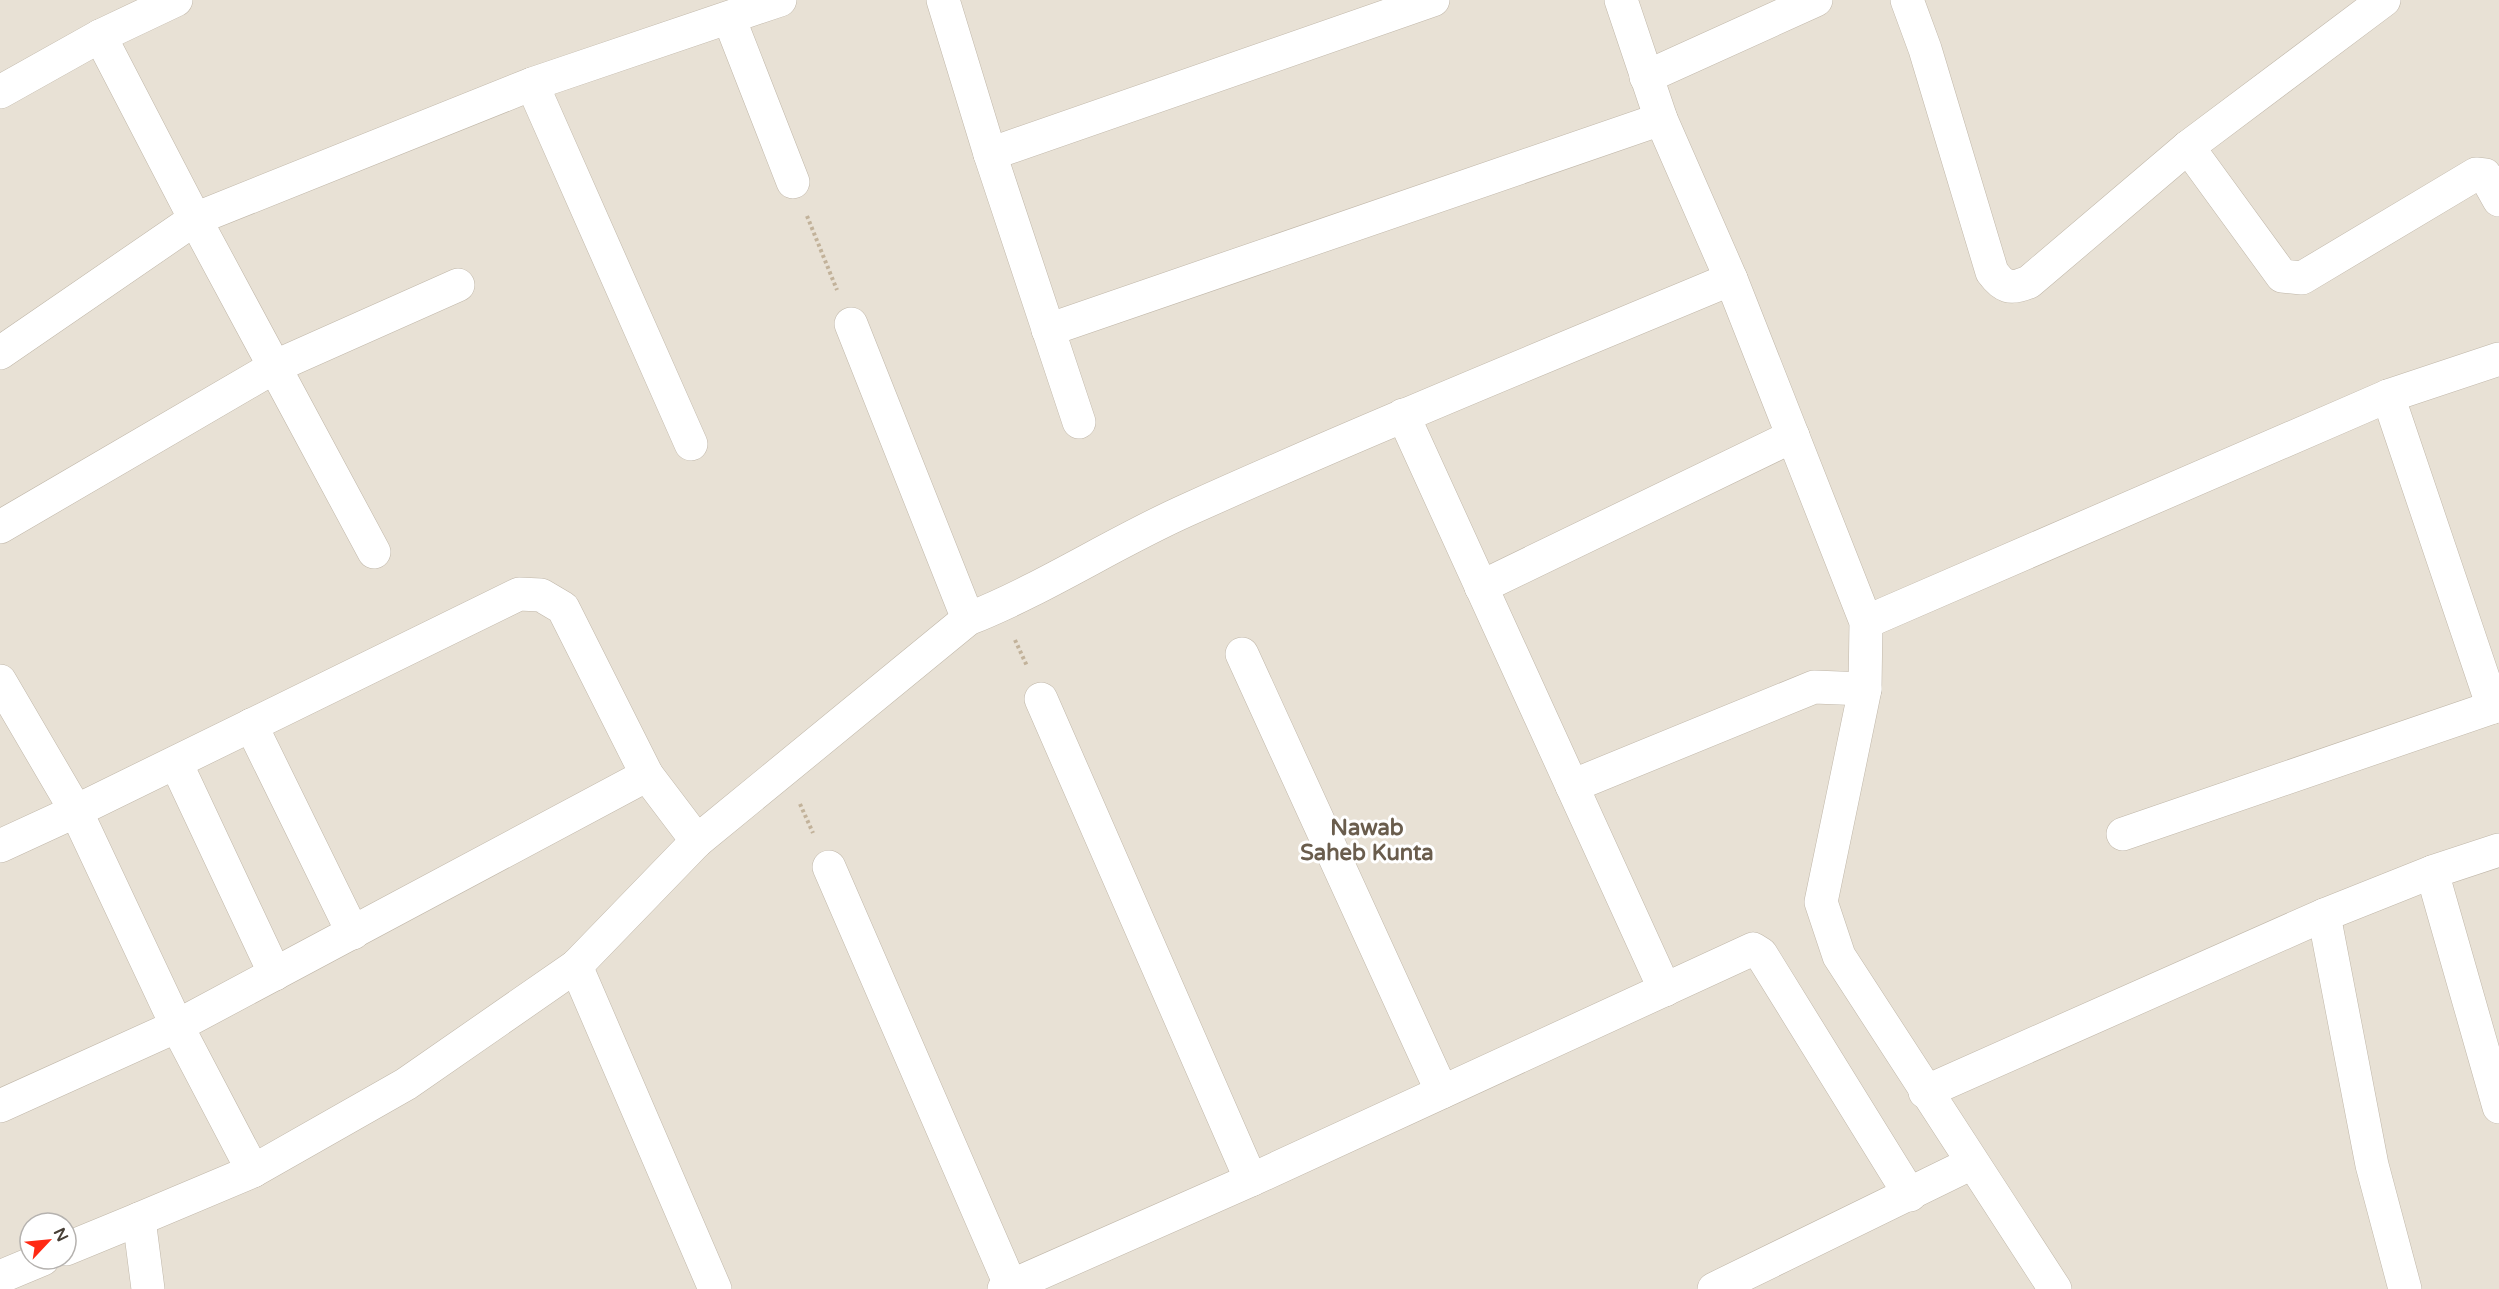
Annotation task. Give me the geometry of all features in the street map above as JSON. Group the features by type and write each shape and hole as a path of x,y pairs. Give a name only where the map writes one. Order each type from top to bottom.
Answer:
{"street":[{"path":"0,92 100,36 176,0"},
{"path":"0,353 195,219 532,84 780,0"},
{"path":"943,0 990,154 1079,422"},
{"path":"990,154 1433,0"},
{"path":"1621,0 1661,119 1731,279 1866,622 1865,689 1821,902 1839,956 1925,1092 2055,1289"},
{"path":"1646,77 1816,0"},
{"path":"1907,0 1925,49 1992,272 2001,285 2010,288 2028,282 2188,147 2373,4"},
{"path":"729,18 793,182"},
{"path":"100,36 195,219 374,552"},
{"path":"532,84 691,444"},
{"path":"1048,330 1661,119"},
{"path":"2188,147 2282,276 2302,278 2476,174 2485,175 2499,200"},
{"path":"78,1244 253,1172 406,1084 576,966 697,841 783,768 968,619 1001,606 1184,511 1403,415 1731,279"},
{"path":"0,527 276,366 458,285"},
{"path":"851,324 968,619"},
{"path":"1866,622 2388,396 2499,359"},
{"path":"2123,834 2496,706 2388,396"},
{"path":"1403,415 1665,990"},
{"path":"1481,587 1793,436"},
{"path":"0,846 176,763 519,594 541,595 563,608 647,775 697,841"},
{"path":"1242,654 1442,1092"},
{"path":"0,681 76,811 177,1026 253,1172"},
{"path":"1572,786 1814,687 1865,689"},
{"path":"1041,699 1251,1180"},
{"path":"251,725 353,933"},
{"path":"176,763 275,974"},
{"path":"0,1106 177,1026 647,775"},
{"path":"1925,1092 2324,915 2432,872 2499,850"},
{"path":"829,867 1009,1288 1251,1180 1753,949 1761,954 1910,1195"},
{"path":"2432,872 2499,1107"},
{"path":"2324,915 2372,1165 2405,1289"},
{"path":"576,966 715,1289"},
{"path":"1714,1289 1972,1163"},
{"path":"139,1219 148,1289"},
{"path":"0,1277 18,1269"}],"path":[{"path":"793,182 851,324"},
{"path":"1001,606 1041,699"},
{"path":"783,768 829,867"}],"shaded area":[{"path":"0,0 2499,0 2499,1289 0,1289"}],"district":[{"name":"Nawab Saheb Kunta","path":"1367,840"}]}
